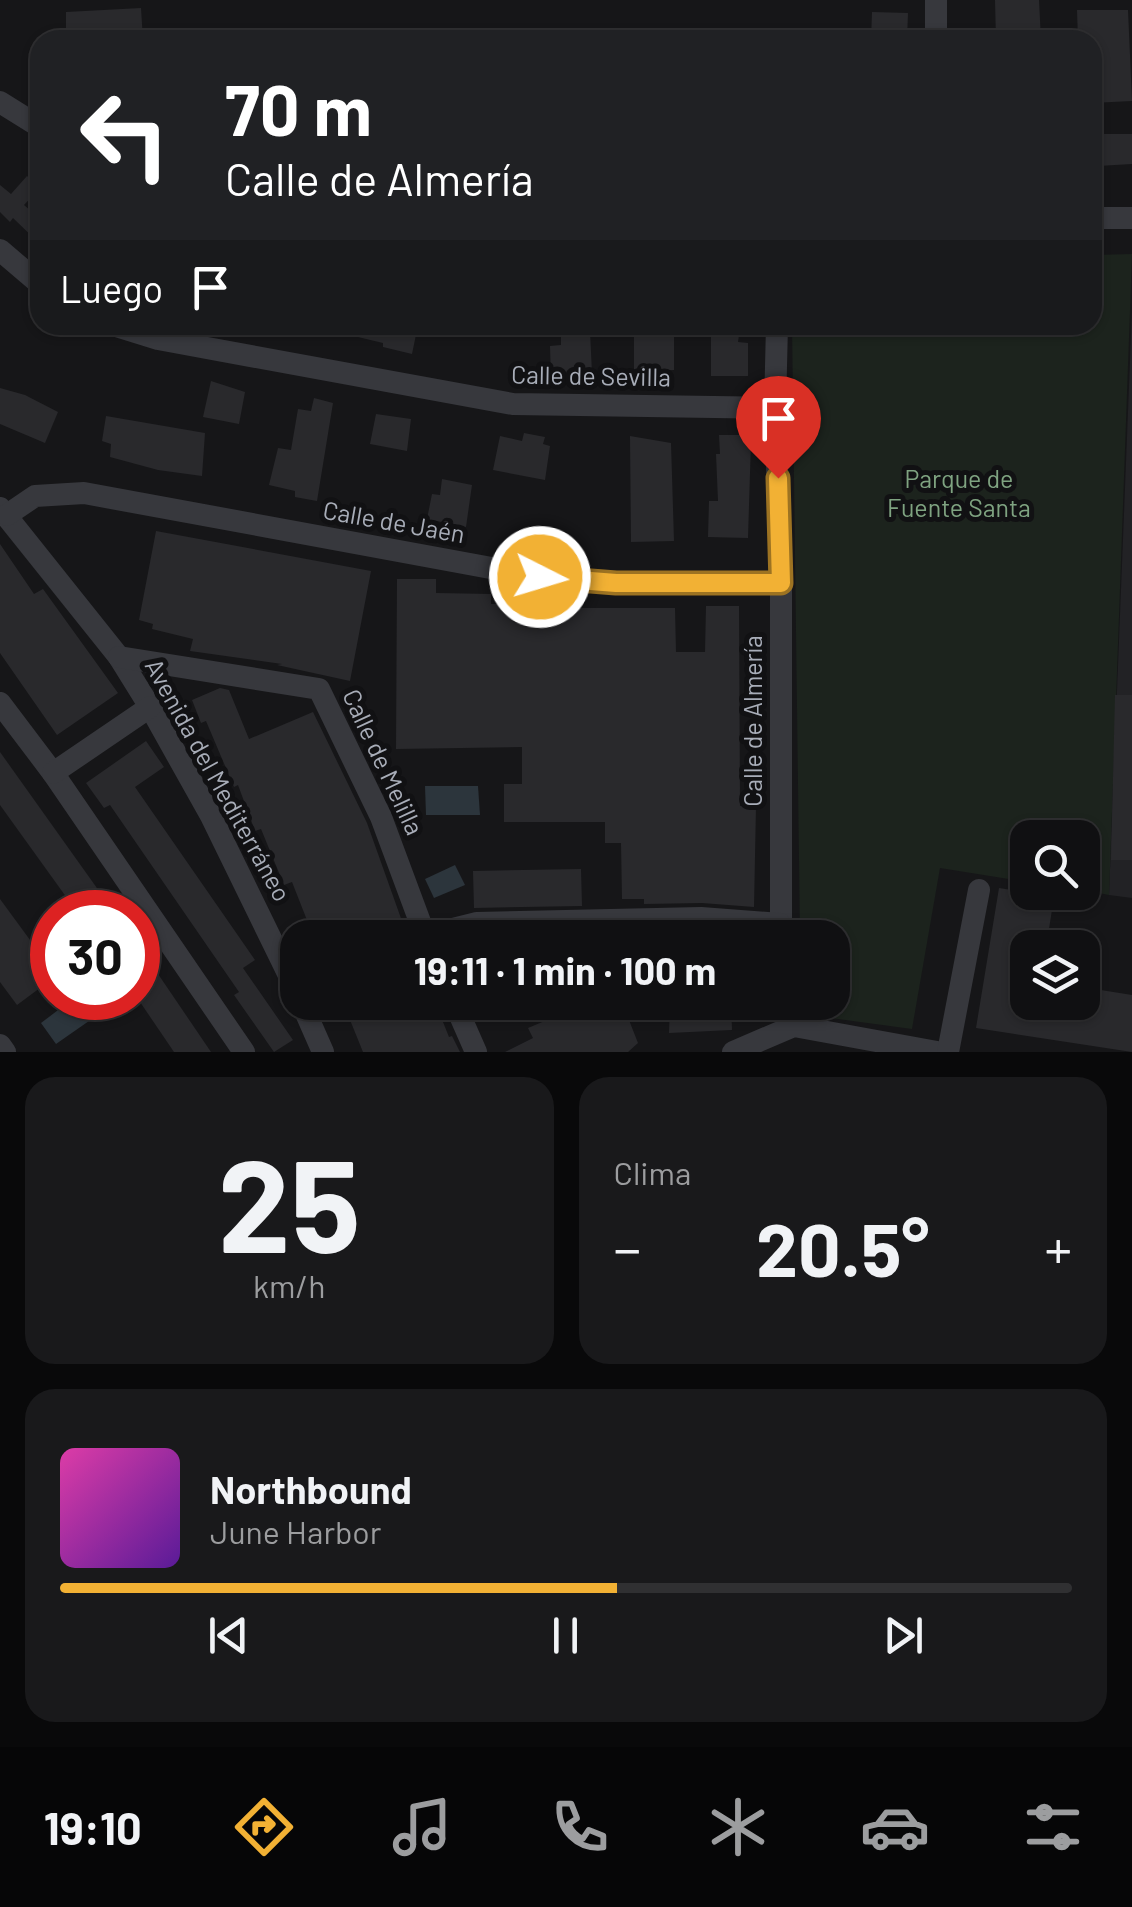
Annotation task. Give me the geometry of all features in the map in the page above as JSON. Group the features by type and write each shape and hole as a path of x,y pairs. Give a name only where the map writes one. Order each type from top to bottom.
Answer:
{"street":[{"path":"936,0 936,30"},
{"path":"0,102 30,121"},
{"path":"1102,218 1132,218"},
{"path":"0,250 30,276"},
{"name":"Calle de Sevilla","path":"145,335 513,404 775,408"},
{"name":"Calle de Almería","path":"778,335 775,408 781,583 781,920"},
{"name":"Calle de Jaén","path":"3,512 35,496 84,493 540,577 616,583 781,583"},
{"name":"Avenida del Mediterráneo","path":"3,512 119,657 150,706 212,816 280,957"},
{"name":"Calle de Melilla","path":"119,657 319,689 381,817 419,920"},
{"path":"0,703 53,773 244,1052"},
{"path":"53,773 150,706"},
{"path":"948,1052 980,890"},
{"name":"Calle de Melilla","path":"611,920 713,920"},
{"path":"310,1020 323,1052"},
{"path":"462,1020 476,1052"},
{"path":"792,1020 794,1026"},
{"path":"733,1052 794,1026 937,1052"},
{"path":"0,1044 6,1052"}],"shaded area":[{"path":"1132,310 1132,898 1109,895"},
{"path":"425,786 478,786 480,815 426,815"},
{"path":"455,865 465,885 434,898 425,879"},
{"path":"45,1020 90,1020 56,1044 41,1023"}],"green space":[{"name":"Parque de Fuente Santa","path":"1132,254 1109,895 1100,893 1100,820 1010,820 1010,879 940,868 912,1029 845,1020 850,1020 850,920 800,920 792,335 1102,335 1102,255"}],"building":[{"path":"995,0 1039,0 1040,30 996,30"},
{"path":"141,8 142,30 66,30 66,12"},
{"path":"1077,10 1128,10 1132,101 1102,102 1102,30 1078,30"},
{"path":"872,12 908,13 907,30 871,30"},
{"path":"1102,134 1132,134 1132,164 1102,166"},
{"path":"27,176 30,179 30,199 24,205 30,210 30,234 0,212 0,185 11,194"},
{"path":"350,335 416,335 412,354 383,347 383,343"},
{"path":"561,335 590,335 592,373 570,373 570,380 551,380 550,346 561,345"},
{"path":"634,335 674,335 674,370 634,372"},
{"path":"711,335 739,335 738,342 748,343 748,376 711,376"},
{"path":"211,381 245,392 239,424 203,417"},
{"path":"0,388 25,395 58,412 45,443 0,424"},
{"path":"314,398 333,403 317,501 295,497 295,491 269,485 278,448 291,450 298,409 311,411"},
{"path":"376,414 411,419 407,451 370,444"},
{"path":"106,416 205,433 202,476 158,470 110,457 111,444 102,441"},
{"path":"524,433 545,437 543,444 550,446 545,480 493,470 500,436 522,441"},
{"path":"719,435 744,435 744,440 751,441 748,538 708,537 709,501 718,501"},
{"path":"630,436 671,443 674,541 631,542"},
{"path":"442,479 472,485 466,527 427,519 432,494 440,495"},
{"path":"156,531 371,571 350,681 277,665 282,664 190,651 193,639 152,629 153,624 139,620"},
{"path":"0,544 34,594 43,589 118,693 57,735 0,653"},
{"path":"397,579 436,579 436,593 491,594 491,604 675,608 676,652 705,652 706,606 739,606 740,806 756,806 754,907 644,904 644,899 622,899 621,843 605,843 605,822 504,822 504,784 522,784 522,747 396,749"},
{"path":"220,688 229,690 249,739 313,712 367,823 402,920 307,920 292,882 284,885 261,829 255,831 238,785 234,787 206,721 201,723 192,700"},
{"path":"1115,695 1132,695 1132,860 1111,860"},
{"path":"146,741 164,767 135,787 255,960 243,968 293,1040 274,1052 234,995 239,992 110,805 104,808 86,783"},
{"path":"0,752 98,890 61,890 0,805"},
{"path":"581,869 582,906 474,908 473,871"},
{"path":"999,888 1010,890 1010,910 1052,910 1049,930 1010,930 1010,1020 1100,1020 1100,990 1132,995 1132,1052 976,1028"},
{"path":"0,899 30,940 30,995 17,1005 0,982"},
{"path":"160,977 211,1052 174,1052 152,1020 160,1020"},
{"path":"350,1020 442,1020 460,1052 363,1052"},
{"path":"547,1020 629,1020 638,1043 628,1052 505,1052 533,1038 528,1028"},
{"path":"669,1020 732,1020 732,1030 669,1033"}],"route":[{"path":"540,577 616,583 781,583 778,478"}]}
